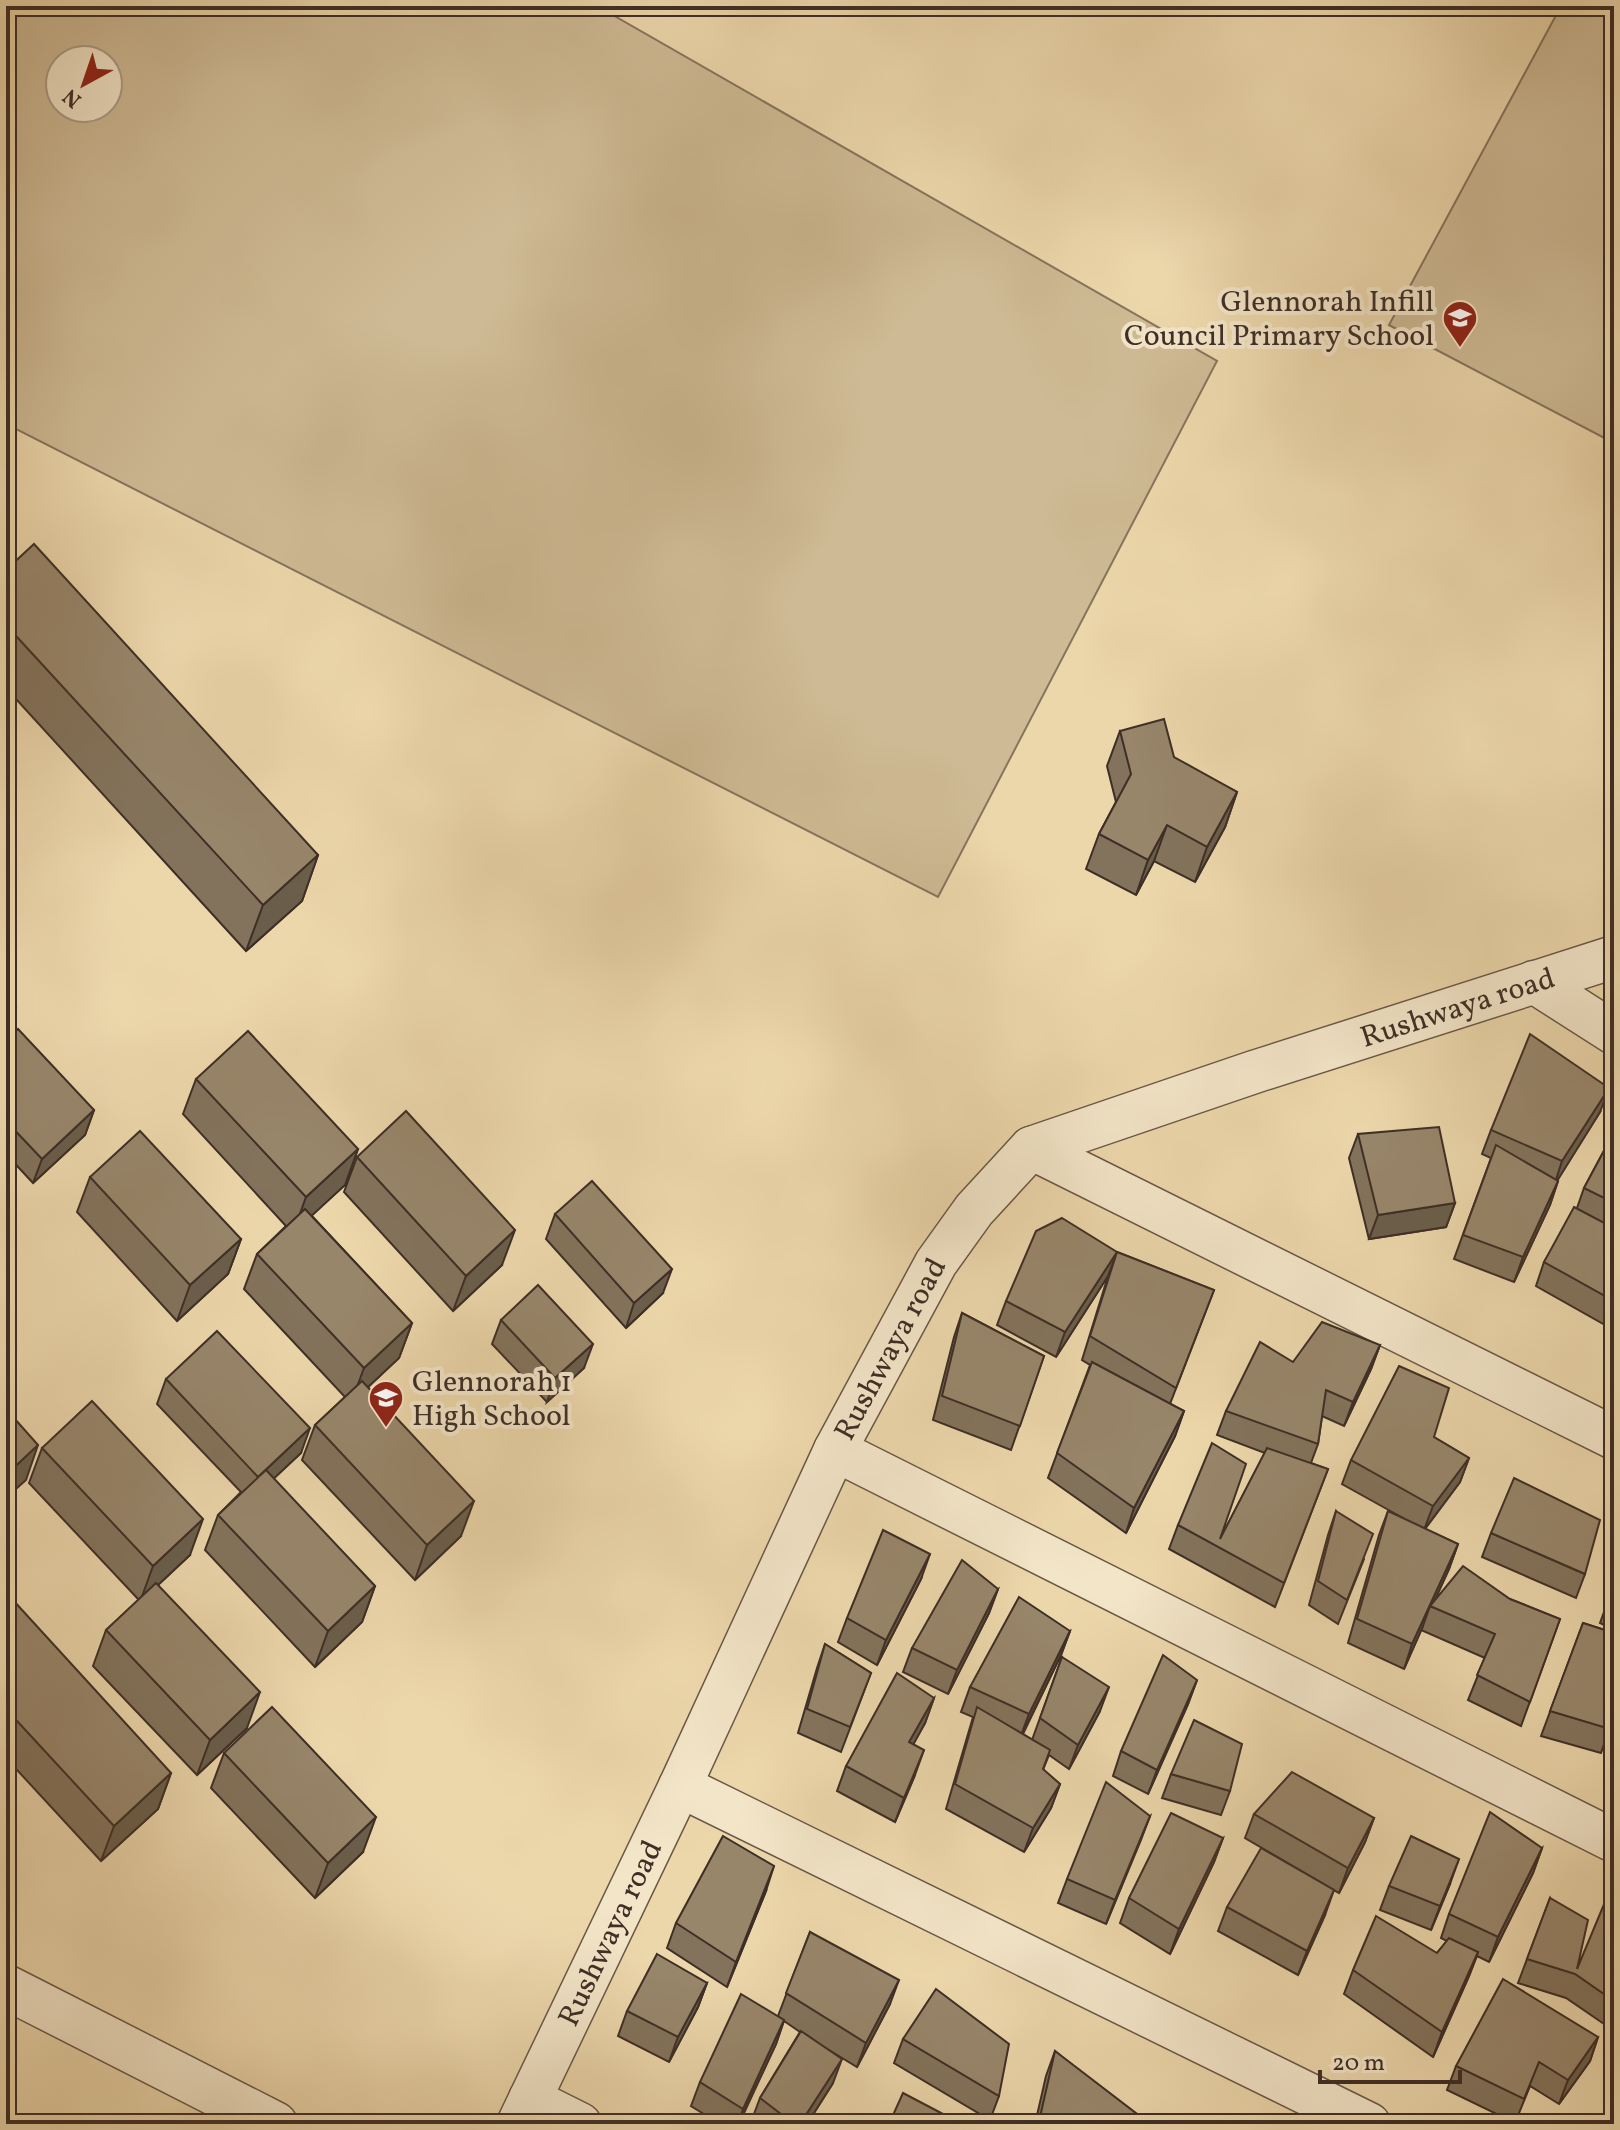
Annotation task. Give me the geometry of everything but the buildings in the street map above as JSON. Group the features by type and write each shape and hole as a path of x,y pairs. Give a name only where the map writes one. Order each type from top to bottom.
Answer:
{"street":[{"name":"Rushwaya road","path":"524,2112 680,1786 835,1450 936,1263 974,1210 1031,1148 1254,1072 1614,957"},
{"path":"1534,982 1614,1033"},
{"path":"1031,1148 1614,1438"},
{"path":"835,1450 1614,1841"},
{"path":"680,1786 1369,2124"},
{"path":"6,1987 275,2124"},
{"path":"524,2112 580,2124"}],"shaded area":[{"path":"6,6 597,6 1217,361 938,897 6,424"},
{"path":"1561,6 1614,6 1614,443 1389,325"}],"place":[{"name":"Glennorah Infill Council Primary School","path":"1460,349"},
{"name":"Glennorah 1 High School","path":"386,1429"}]}
